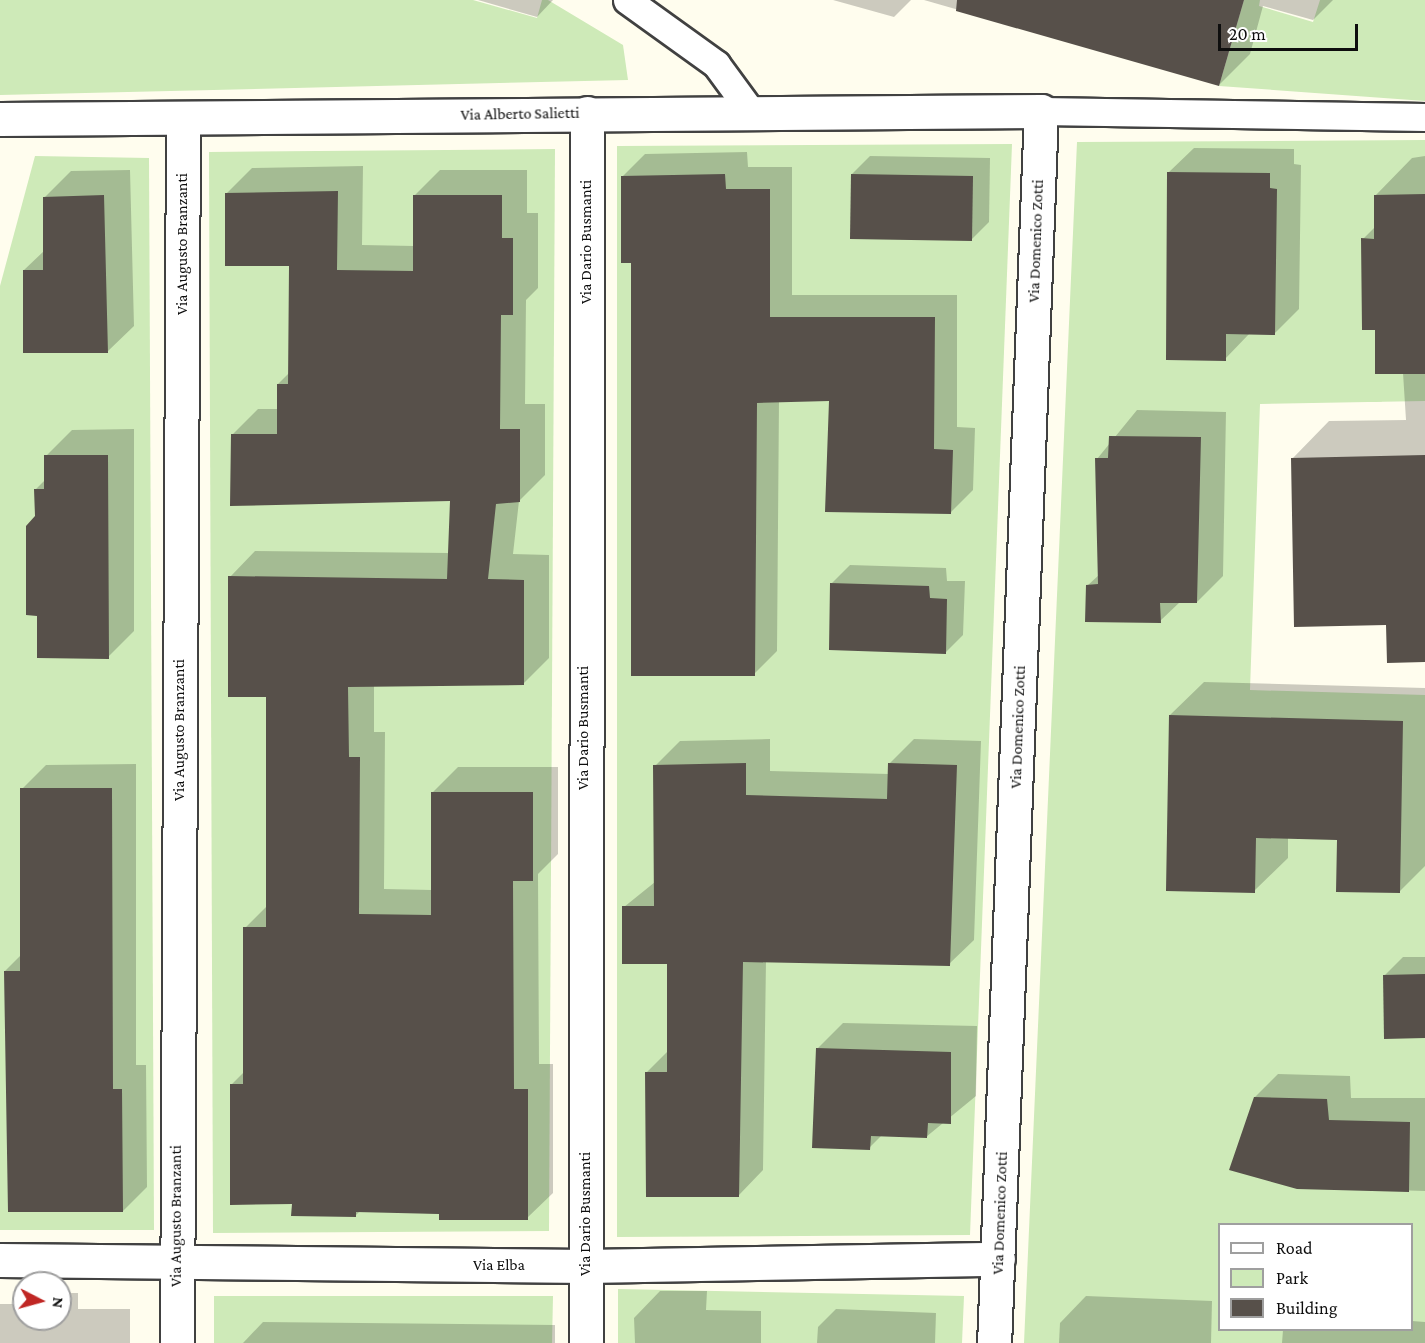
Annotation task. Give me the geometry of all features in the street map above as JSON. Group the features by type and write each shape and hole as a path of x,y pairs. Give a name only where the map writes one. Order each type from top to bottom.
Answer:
{"street":[{"name":"Via Alberto Salietti","path":"0,118 1041,111"},
{"name":"Via Domenico Zotti","path":"994,1343 1041,111"},
{"name":"Via Dario Busmanti","path":"586,1343 587,113"},
{"name":"Via Augusto Branzanti","path":"177,1343 175,1263 183,118"},
{"name":"Via Elba","path":"0,1260 586,1266 998,1259"}],"lane":[{"path":"627,0 716,64 752,113"},
{"path":"1041,111 1425,117"}],"green space":[{"path":"0,0 473,0 537,18 542,0 548,0 623,45 628,80 0,95"},
{"path":"1244,0 1260,0 1259,6 1313,22 1320,0 1425,0 1425,101 1219,86"},
{"path":"1425,140 1425,401 1260,404 1250,690 1425,695 1425,1343 1024,1343 1077,142"},
{"path":"1012,144 970,1235 617,1237 617,146"},
{"path":"555,149 549,1231 213,1233 209,152"},
{"path":"35,156 149,158 154,1230 0,1230 0,286"},
{"path":"618,1289 964,1296 962,1343 618,1343"},
{"path":"214,1296 553,1296 552,1343 214,1343"}],"building":[{"path":"957,0 1244,0 1219,86 956,11"},
{"path":"1167,172 1270,173 1270,188 1277,189 1275,335 1226,334 1226,361 1166,360"},
{"path":"725,174 726,189 770,189 770,317 935,317 934,449 953,450 951,514 825,512 829,401 757,403 755,676 631,676 631,263 621,263 621,176"},
{"path":"851,174 973,176 972,241 850,239"},
{"path":"338,191 337,270 413,271 413,195 502,195 502,238 513,238 513,315 501,315 500,429 520,429 520,502 496,504 488,579 524,580 524,685 348,687 349,757 360,757 359,914 431,915 431,792 533,792 533,881 513,881 514,1089 528,1089 528,1220 439,1220 439,1214 356,1212 356,1217 291,1216 292,1204 230,1205 230,1084 243,1084 243,927 266,927 266,697 228,697 228,576 447,579 450,501 230,506 231,434 277,434 277,384 288,384 289,266 225,266 225,193"},
{"path":"1425,194 1425,374 1375,374 1375,330 1362,330 1361,238 1374,239 1374,195"},
{"path":"104,195 108,353 23,353 23,270 43,270 43,197"},
{"path":"1109,436 1201,437 1197,603 1160,603 1161,623 1085,622 1086,585 1098,584 1095,458 1108,458"},
{"path":"44,455 108,455 109,659 37,658 37,616 26,615 26,526 35,516 34,489 44,489"},
{"path":"1425,455 1425,662 1387,663 1386,625 1294,627 1291,458"},
{"path":"830,583 929,586 930,598 947,599 946,654 829,650"},
{"path":"1169,715 1403,721 1400,893 1336,892 1337,840 1256,838 1255,893 1166,891"},
{"path":"746,763 746,795 887,799 888,763 957,765 950,966 743,962 739,1197 646,1197 645,1072 667,1072 667,964 622,964 622,906 654,906 653,765"},
{"path":"20,788 112,788 113,1089 122,1089 123,1212 8,1212 4,971 20,971"},
{"path":"1425,974 1425,1038 1384,1039 1383,975"},
{"path":"816,1048 951,1052 951,1124 928,1123 927,1138 871,1136 870,1150 812,1148"},
{"path":"1254,1097 1327,1099 1329,1120 1410,1122 1409,1192 1297,1189 1229,1170"}]}
